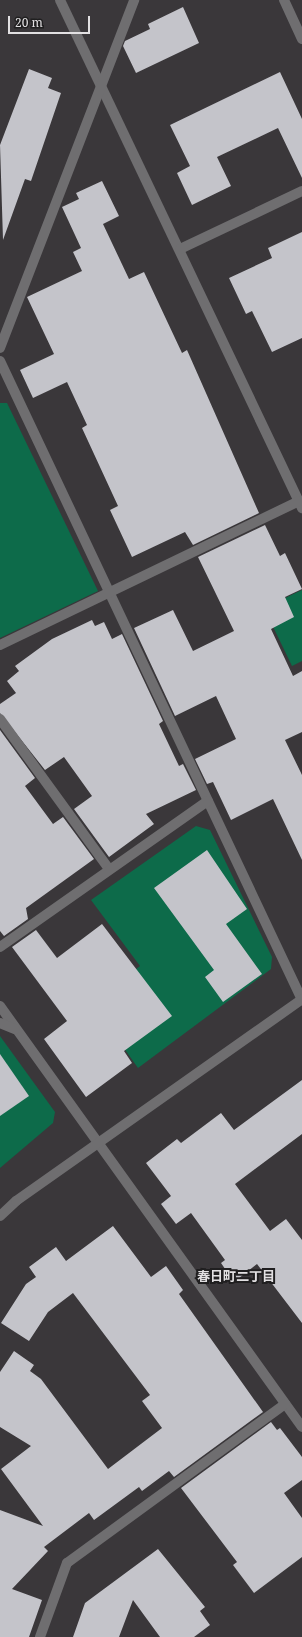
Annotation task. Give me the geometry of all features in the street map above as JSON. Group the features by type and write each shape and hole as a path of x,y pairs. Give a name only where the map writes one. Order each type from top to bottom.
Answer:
{"street":[{"path":"0,645 108,591 300,504 180,249 60,0"},
{"path":"0,348 102,87 134,0"},
{"path":"284,0 302,39"},
{"path":"180,249 302,191"},
{"path":"0,361 302,999 99,1143 0,1216"},
{"path":"0,719 110,869"},
{"path":"0,947 208,802"},
{"path":"0,1006 15,1029 99,1143 302,1427"},
{"path":"0,1023 15,1029"},
{"path":"40,1637 67,1563 285,1404"}],"green space":[{"path":"0,403 7,403 98,591 0,638"},
{"path":"302,590 302,661 292,666 264,608"},
{"path":"196,826 210,830 272,957 271,969 138,1068 92,1003 140,966 91,900"},
{"path":"0,1036 55,1112 53,1123 0,1168"}],"building":[{"path":"183,7 199,43 136,73 123,46 125,41 150,29 148,24"},
{"path":"29,69 52,78 48,88 61,93 31,181 25,179 3,240 0,145"},
{"path":"280,72 302,119 302,178 278,128 217,157 231,186 192,205 177,173 190,166 170,125"},
{"path":"102,181 119,216 103,224 129,279 144,272 182,353 187,350 259,513 193,545 185,532 132,557 110,510 118,506 82,428 87,425 67,382 33,398 20,370 54,354 27,297 82,271 73,252 81,248 62,207 79,199 76,193"},
{"path":"302,232 302,338 272,352 252,311 246,314 229,278 272,258 268,248"},
{"path":"265,525 280,556 285,553 302,589 285,597 294,617 271,629 293,676 302,671 302,732 285,740 302,775 302,860 273,799 231,820 213,782 207,784 195,759 236,739 216,696 175,716 134,628 173,610 193,651 234,631 198,557"},
{"path":"92,620 95,626 104,622 112,639 122,634 163,721 159,724 179,766 183,764 196,790 146,814 154,824 109,857 74,809 92,796 64,757 45,770 0,713 0,704 16,693 7,681 19,671 15,666 52,639"},
{"path":"0,730 35,778 25,786 53,824 63,817 94,859 26,908 28,919 4,936 0,931"},
{"path":"207,850 247,909 226,924 262,974 223,1002 205,977 214,970 154,888"},
{"path":"102,924 172,1016 124,1051 132,1063 86,1097 44,1039 67,1021 12,947 36,930 57,958"},
{"path":"0,1054 29,1096 0,1116"},
{"path":"302,1080 302,1134 235,1184 270,1231 286,1219 302,1240 302,1323 257,1264 234,1282 221,1263 225,1260 191,1213 176,1224 161,1204 171,1196 146,1163 177,1139 181,1143 221,1113 234,1130"},
{"path":"113,1226 151,1277 166,1266 183,1290 179,1294 263,1412 174,1477 169,1471 142,1491 139,1487 94,1520 89,1513 44,1547 48,1551 12,1589 42,1600 29,1637 0,1637 0,1510 43,1526 1,1469 31,1446 0,1427 0,1372 14,1351 34,1365 30,1371 41,1379 108,1469 162,1428 142,1401 150,1395 73,1293 48,1312 29,1341 1,1323 26,1284 36,1277 29,1267 56,1247 66,1261"},
{"path":"271,1422 277,1430 280,1428 302,1457 302,1480 284,1493 302,1518 302,1557 254,1593 233,1565 237,1562 181,1488"},
{"path":"158,1549 205,1607 200,1611 210,1625 194,1637 160,1637 133,1600 119,1637 73,1637 85,1603"}],"district":[{"name":"春日町二丁目","path":"236,1276"}]}
